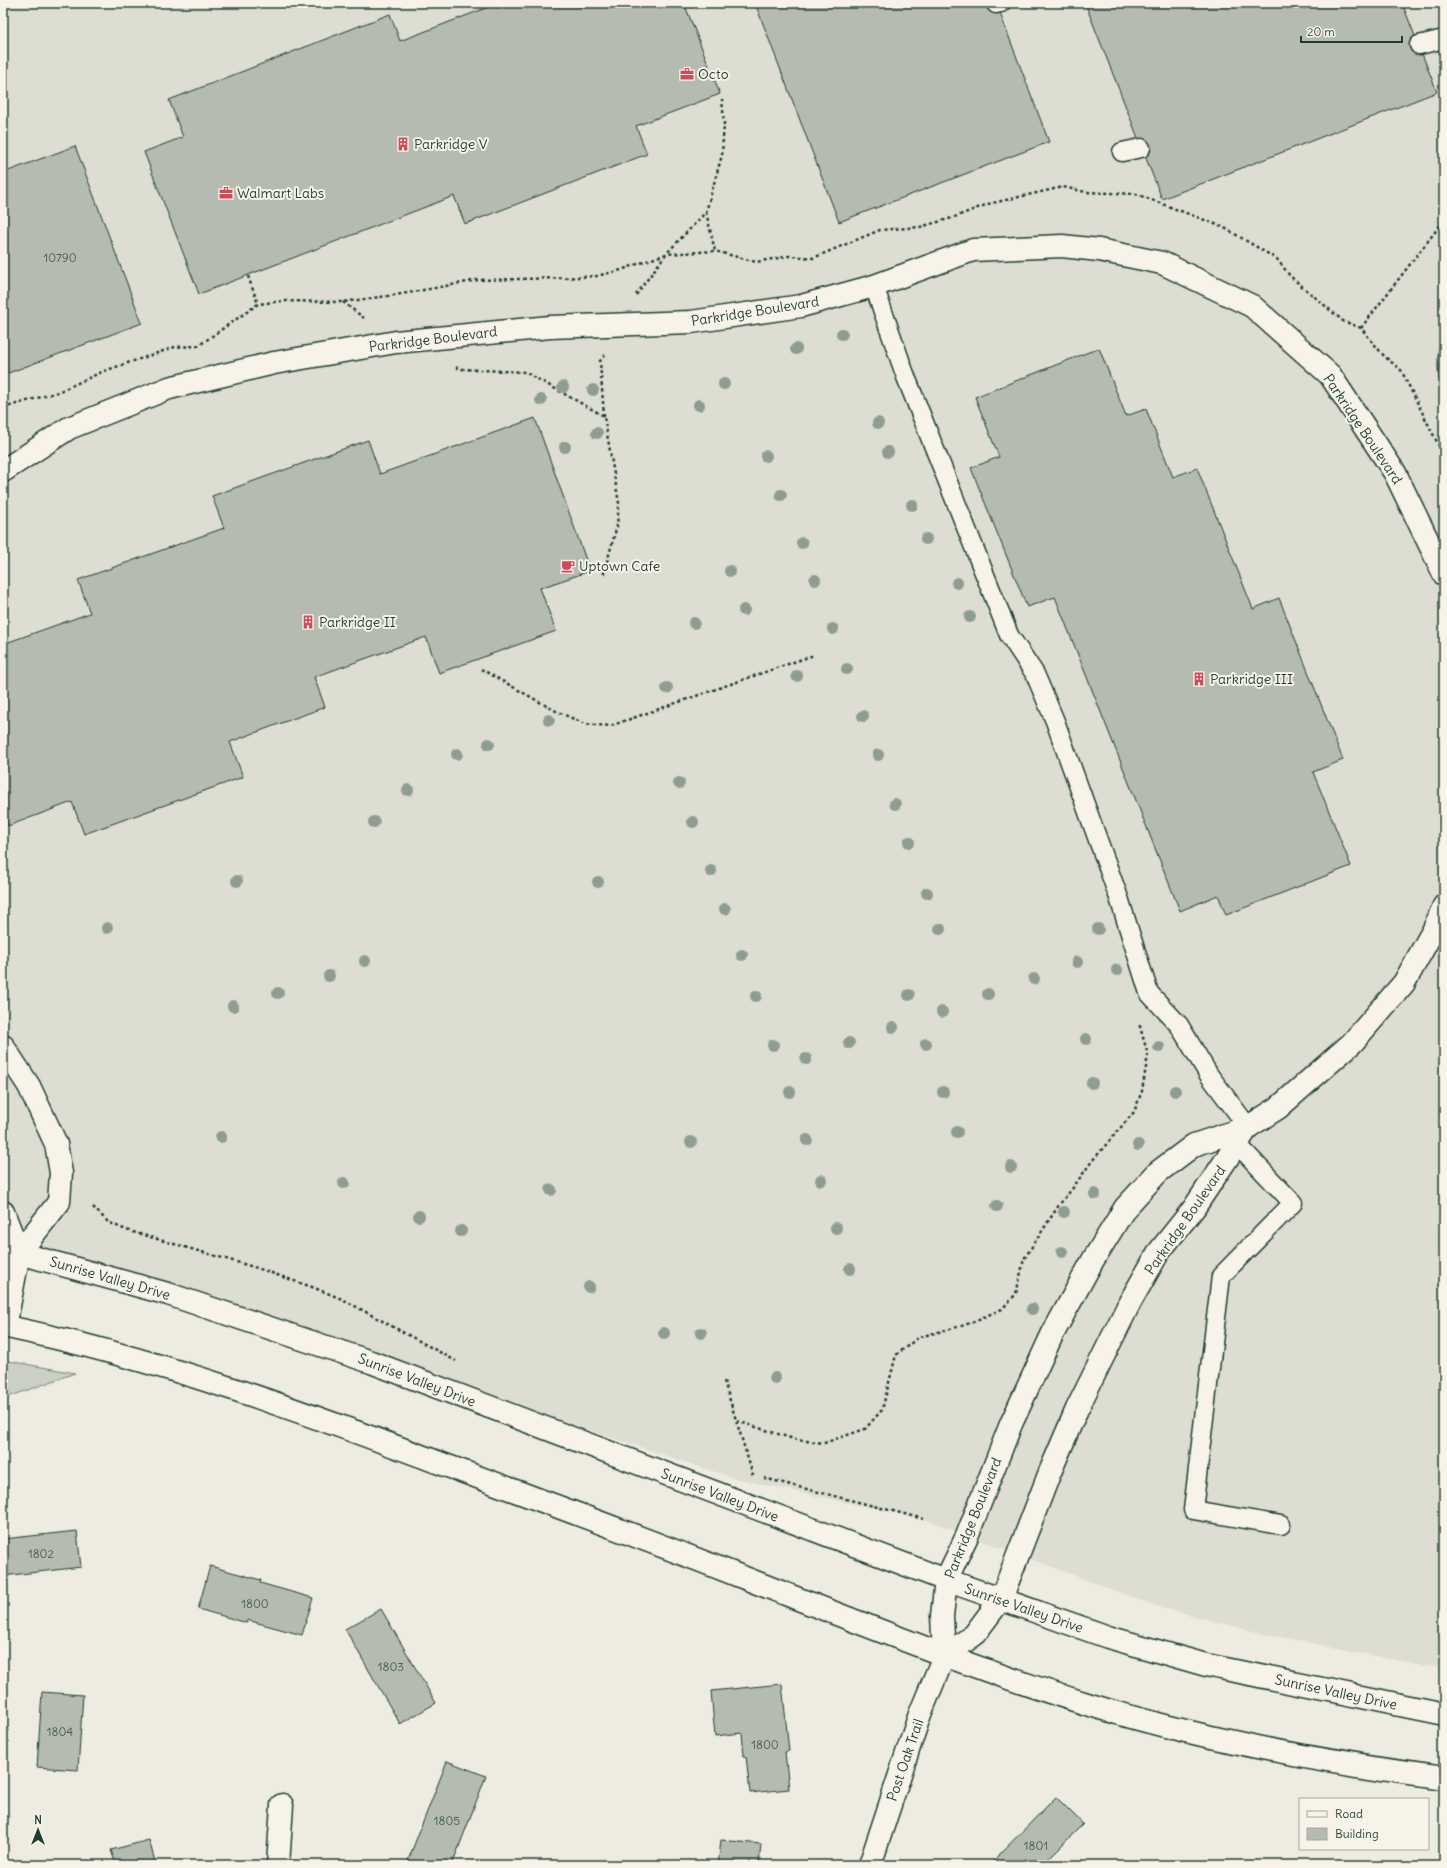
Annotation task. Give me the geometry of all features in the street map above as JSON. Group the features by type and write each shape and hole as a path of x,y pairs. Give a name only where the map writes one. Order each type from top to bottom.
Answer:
{"street":[{"name":"Parkridge Boulevard","path":"3,470 69,428 169,388 274,362 396,342 550,327 691,322 801,306 874,286 973,250 1062,246 1099,250 1162,263 1252,306 1330,376 1395,473 1444,574"},
{"name":"Parkridge Boulevard","path":"944,1656 974,1635 1001,1599 1050,1472 1078,1409 1130,1302 1158,1253 1194,1208 1243,1136 1278,1108 1352,1043 1404,983 1434,928 1444,906"},
{"path":"3,1046 29,1086 56,1144 61,1173 59,1202 11,1252"},
{"name":"Parkridge Boulevard","path":"944,1656 942,1616 946,1580 966,1536 1011,1424 1052,1335 1093,1260 1125,1208 1158,1172 1194,1145 1243,1136"},
{"path":"3,1212 11,1252 4,1326 72,1342 185,1373 306,1412 713,1566 944,1656 1082,1702 1173,1728 1321,1760 1444,1778"},
{"name":"Sunrise Valley Drive","path":"11,1252 168,1294 371,1362 946,1580 1108,1637 1206,1665 1444,1714"},
{"name":"Post Oak Trail","path":"870,1865 920,1714 944,1656"},
{"path":"278,1865 282,1805"}],"lane":[{"path":"1419,45 1444,39"},
{"path":"1122,152 1142,148"},
{"path":"874,286 904,370 1009,635 1035,674 1055,721 1119,898 1149,993 1179,1025 1243,1136 1293,1202 1221,1276 1193,1510 1281,1525"}],"path":[{"path":"603,576 617,526 619,503 604,416 600,361 629,324 638,291 666,254 706,212 722,155 724,123 722,99"},
{"path":"3,408 58,392 104,371 175,347 198,346 258,304 283,301 343,302 402,294 478,280 597,276 621,270 666,254 715,251 756,262 789,256 813,258 880,230 920,227 952,218 988,204 1052,188 1063,187 1086,192 1136,194 1229,231 1277,259 1290,276 1343,321 1361,328 1384,356 1401,370 1444,456"},
{"path":"706,212 715,251"},
{"path":"1361,328 1438,228 1444,223"},
{"path":"248,276 258,304"},
{"path":"460,369 524,372 604,416"},
{"path":"481,669 554,710 585,724 610,726 814,654"},
{"path":"737,1421 797,1440 824,1443 865,1429 882,1410 896,1355 919,1337 965,1325 1002,1309 1016,1294 1024,1259 1059,1205 1092,1161 1134,1112 1142,1091 1148,1055 1137,1016"},
{"path":"94,1207 108,1222 126,1230 258,1268 342,1299 442,1355 462,1364"},
{"path":"724,1381 753,1475"},
{"path":"746,1472 924,1519"}],"shaded area":[{"path":"3,3 1444,3 1444,1669 1264,1634 1156,1606 924,1519 737,1479 321,1342 3,1251"},
{"path":"1444,334 1444,402 1438,376 1438,359"},
{"path":"3,1360 75,1373 3,1399"}],"building":[{"name":"Parkridge V","path":"499,3 684,3 720,94 636,126 647,154 465,224 454,196 199,294 144,152 183,137 169,100 390,14 400,41"},
{"path":"755,3 996,3 1049,142 839,222"},
{"path":"1085,3 1402,3 1437,92 1162,199"},
{"path":"75,146 142,323 3,375 3,173"},
{"name":"Parkridge III","path":"1099,348 1126,416 1146,409 1173,477 1197,468 1253,609 1279,598 1343,760 1313,772 1351,866 1226,915 1218,895 1180,911 1055,597 1027,607 971,468 999,457 975,397"},
{"name":"Parkridge II","path":"535,418 590,571 540,588 556,631 439,673 426,637 314,677 325,707 230,742 243,777 84,834 72,802 8,826 3,812 3,644 90,613 78,580 224,528 212,496 368,440 380,474"},
{"path":"77,1531 81,1567 3,1576 3,1539"},
{"path":"210,1566 261,1580 260,1583 313,1598 302,1635 247,1620 247,1623 198,1609"},
{"path":"381,1609 436,1703 400,1724 345,1629"},
{"path":"782,1684 789,1751 785,1752 789,1789 750,1793 742,1733 715,1736 711,1691"},
{"path":"42,1692 83,1695 78,1770 37,1767"},
{"path":"447,1761 486,1776 452,1865 411,1865 407,1863"},
{"path":"1056,1797 1083,1824 1042,1865 989,1865"},
{"path":"149,1840 156,1865 116,1865 111,1850"},
{"path":"721,1840 761,1844 759,1865 718,1865"}],"place":[{"name":"Octo","path":"687,74"},
{"name":"Parkridge V","path":"403,144"},
{"name":"Walmart Labs","path":"226,193"},
{"name":"Uptown Cafe","path":"568,566"},
{"name":"Parkridge II","path":"308,622"},
{"name":"Parkridge III","path":"1199,679"}]}
